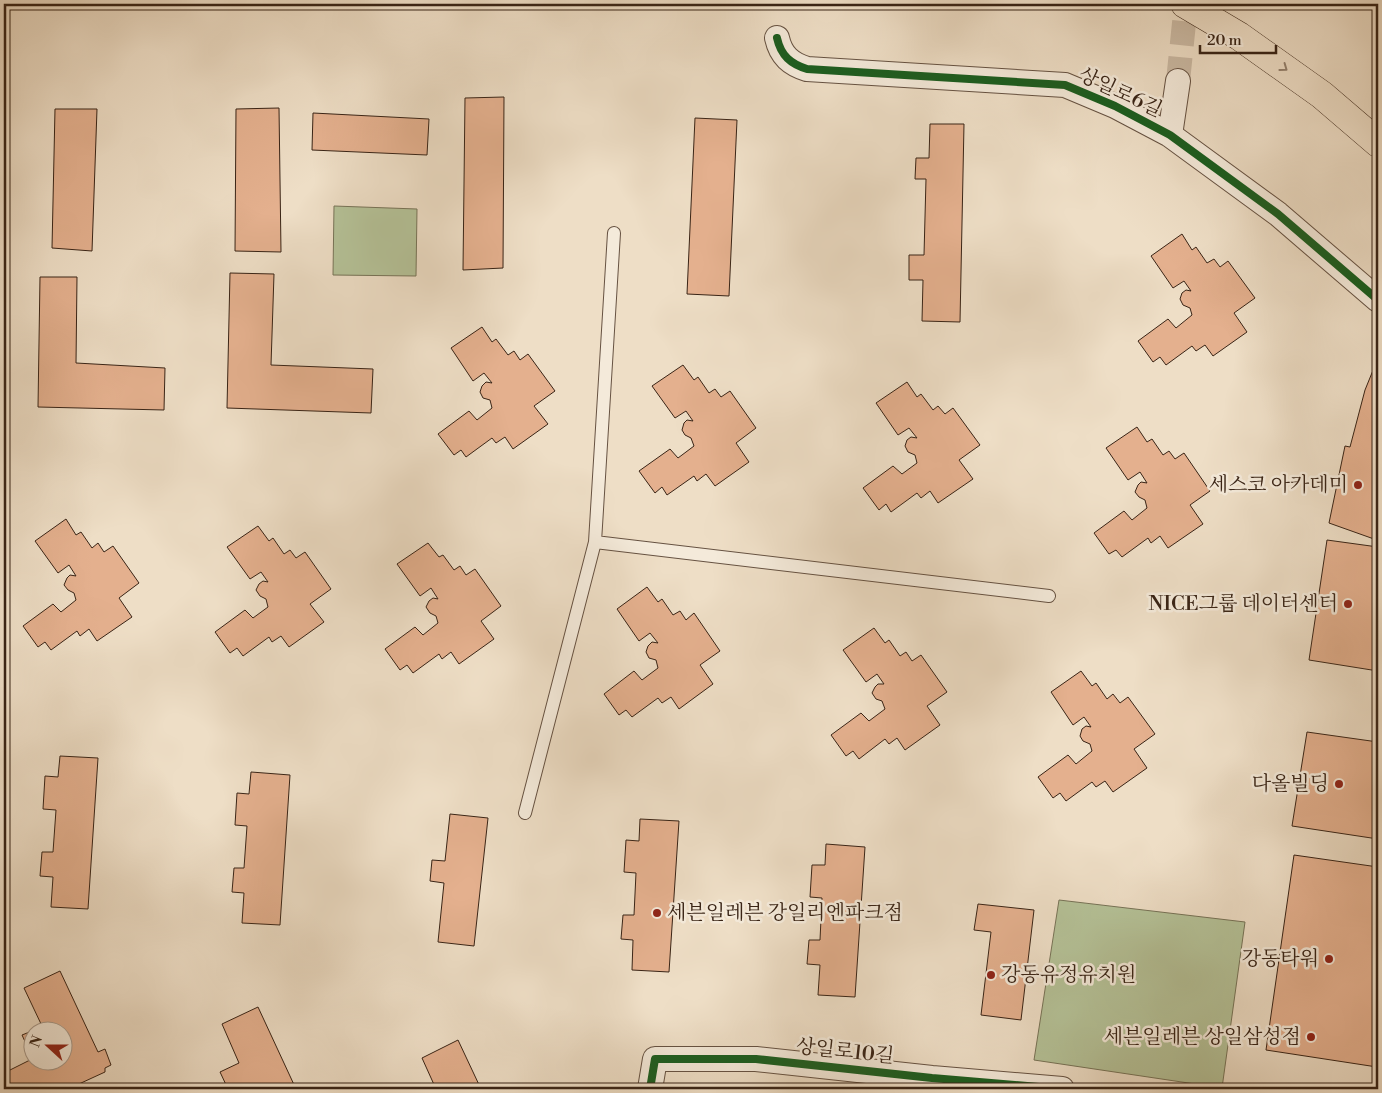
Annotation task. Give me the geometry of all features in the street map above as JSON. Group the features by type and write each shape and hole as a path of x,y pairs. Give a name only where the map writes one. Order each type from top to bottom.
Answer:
{"highway":[{"path":"1185,4 1239,36 1322,95 1378,143"}],"street":[{"name":"상일로6길","path":"777,38 779,48 789,61 807,69 1065,85 1115,106 1170,135 1278,214 1378,300"},
{"path":"1170,135 1178,81"},
{"name":"상일로10길","path":"650,1089 655,1059 756,1059 932,1078 1062,1089"}],"lane":[{"path":"525,813 595,542 614,234"},
{"path":"595,542 1049,596"}],"green space":[{"path":"334,206 417,209 416,276 333,275"},
{"path":"1059,900 1245,922 1222,1088 1034,1060"}],"building":[{"path":"504,97 503,268 463,270 465,98"},
{"path":"279,108 281,252 235,251 236,109"},
{"path":"55,109 97,109 92,251 52,248"},
{"path":"313,113 429,119 427,155 312,150"},
{"path":"695,118 737,120 729,296 687,294"},
{"path":"930,124 964,124 960,322 922,321 923,280 909,280 909,255 924,255 926,179 915,179 916,158 929,158"},
{"path":"1182,234 1192,250 1196,247 1207,263 1214,259 1220,267 1228,261 1255,298 1234,313 1247,332 1213,356 1205,345 1196,351 1192,346 1166,365 1160,357 1153,362 1138,341 1168,319 1176,328 1192,315 1190,308 1183,305 1180,299 1182,293 1186,290 1191,291 1184,281 1173,288 1151,256"},
{"path":"230,273 274,274 271,365 373,369 371,413 227,408"},
{"path":"40,277 77,277 76,363 165,368 164,410 38,407"},
{"path":"482,327 492,342 496,339 508,355 514,351 520,360 528,354 555,391 534,406 548,424 513,449 505,437 496,443 492,438 466,457 461,450 454,455 438,434 469,411 477,420 492,408 490,400 483,398 480,392 486,382 492,383 484,373 473,381 451,348"},
{"name":"세스코 아카데미","path":"1378,358 1378,538 1374,539 1329,523 1345,446 1350,447 1365,390"},
{"path":"683,365 694,380 698,377 709,393 715,389 721,397 730,391 756,428 736,443 749,462 715,486 706,474 697,481 694,476 667,495 662,487 655,493 639,471 670,449 678,458 694,446 691,438 685,435 682,430 687,420 693,421 686,411 675,418 652,386"},
{"path":"907,382 917,397 921,394 933,410 938,406 945,414 953,408 980,445 959,460 973,479 938,503 930,491 921,498 917,493 891,512 886,504 879,510 863,488 893,466 902,474 917,463 915,455 908,452 905,446 907,440 911,437 917,438 909,428 898,435 876,403"},
{"path":"1137,427 1147,442 1152,439 1163,455 1169,451 1175,459 1184,453 1210,491 1190,505 1203,524 1168,548 1160,536 1151,543 1148,538 1122,557 1116,550 1109,554 1094,533 1124,511 1132,520 1147,508 1145,500 1135,492 1141,482 1147,483 1140,472 1128,480 1106,448"},
{"path":"66,519 76,535 81,532 92,548 98,543 104,552 113,546 139,583 119,598 132,617 97,641 89,629 80,636 77,631 51,650 45,642 38,647 23,626 53,604 61,612 76,600 74,593 64,585 70,575 76,576 69,565 58,573 35,541"},
{"path":"258,526 269,541 273,538 284,554 290,550 296,558 305,552 331,589 310,604 324,622 289,647 281,636 272,642 269,637 243,656 237,648 230,653 215,632 245,610 253,618 268,607 266,599 260,596 256,590 263,581 268,582 261,572 250,579 227,547"},
{"name":"NICE그룹 데이터센터","path":"1327,540 1378,547 1378,671 1309,660"},
{"path":"428,543 439,557 443,555 454,570 460,566 466,575 475,569 501,606 481,621 494,639 459,664 451,652 442,659 439,654 413,673 407,665 400,670 385,649 415,627 423,635 438,623 436,616 430,613 426,607 433,598 438,599 431,588 420,596 397,564"},
{"path":"647,587 658,602 662,599 673,615 680,611 686,620 694,613 720,651 700,665 713,684 679,709 671,697 662,703 658,698 632,717 626,710 619,715 604,694 634,671 642,680 658,668 656,660 649,658 646,652 652,642 658,643 650,633 639,641 617,609"},
{"path":"874,628 885,643 889,640 900,656 906,652 912,661 921,655 947,692 927,706 940,725 905,750 897,738 889,744 885,739 859,759 853,751 846,756 831,735 861,713 869,721 885,709 882,701 876,699 872,693 878,684 884,684 877,674 866,682 843,650"},
{"path":"1081,671 1092,686 1096,683 1107,699 1113,694 1120,703 1128,697 1155,734 1134,749 1147,768 1113,792 1105,781 1096,787 1092,782 1066,801 1060,793 1053,798 1038,777 1068,755 1076,764 1092,751 1090,744 1083,741 1080,736 1082,729 1086,726 1091,727 1084,717 1073,725 1051,692"},
{"name":"다올빌딩","path":"1307,732 1378,742 1378,839 1292,826"},
{"path":"60,756 98,758 88,909 51,907 53,877 40,876 42,852 53,852 56,810 43,809 45,776 58,777"},
{"path":"251,772 290,775 280,925 242,923 244,893 232,892 234,868 244,868 247,826 235,825 237,793 249,794"},
{"path":"450,814 488,818 474,946 438,942 444,883 430,881 432,860 445,861"},
{"path":"640,819 679,821 669,972 632,970 633,940 621,939 623,915 634,915 636,873 624,872 626,840 639,841"},
{"path":"826,844 865,847 855,997 818,995 820,965 807,964 809,940 820,940 822,898 810,897 812,865 825,865"},
{"name":"강동타워","path":"1294,855 1378,867 1377,1067 1266,1050"},
{"name":"강동유정유치원","path":"978,904 1034,910 1021,1020 981,1015 991,932 974,930"},
{"path":"60,971 98,1052 105,1049 111,1065 105,1068 105,1072 68,1089 4,1089 4,1073 22,1064 22,1070 72,1070 72,1020 39,1020 24,988"},
{"path":"258,1007 296,1089 228,1089 220,1072 239,1063 222,1024"},
{"path":"458,1040 481,1089 436,1089 422,1058"}],"tunnel":[{"path":"1178,81 1186,4"}],"cycle path":[{"path":"777,38 784,54 796,65 807,69 1065,85 1115,106 1170,135 1278,214 1378,300"},
{"path":"650,1089 655,1059 756,1059 932,1078 1062,1089"}],"place":[{"name":"세스코 아카데미","path":"1358,485"},
{"name":"NICE그룹 데이터센터","path":"1348,604"},
{"name":"다올빌딩","path":"1339,784"},
{"name":"세븐일레븐 강일리엔파크점","path":"657,913"},
{"name":"강동타워","path":"1329,959"},
{"name":"강동유정유치원","path":"991,975"},
{"name":"세븐일레븐 상일삼성점","path":"1311,1037"}]}
